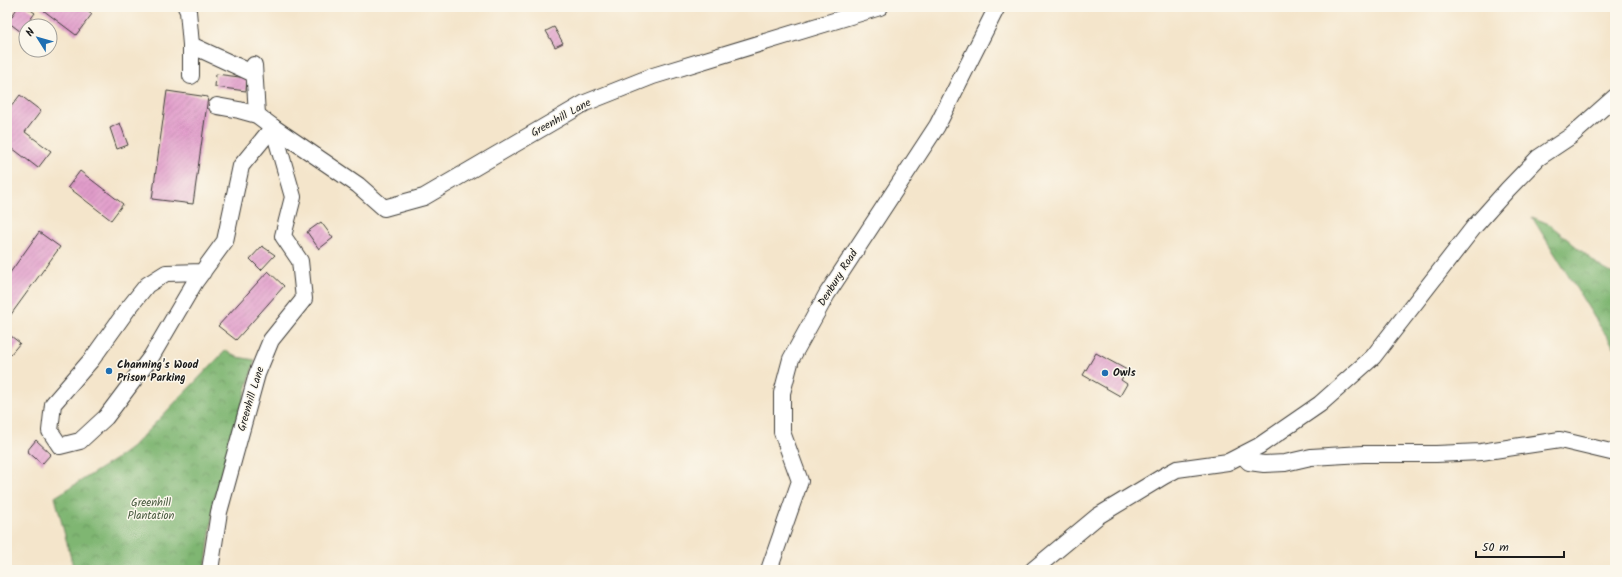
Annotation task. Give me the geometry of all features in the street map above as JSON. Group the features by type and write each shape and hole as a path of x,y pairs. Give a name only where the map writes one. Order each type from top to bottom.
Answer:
{"street":[{"path":"186,7 188,11 191,45 190,76"},
{"name":"Greenhill Lane","path":"257,115 358,185 384,208 424,197 592,101 653,76 880,7"},
{"name":"Denbury Road","path":"769,570 800,481 782,432 782,393 791,359 827,294 937,126 997,7"},
{"path":"191,45 254,70 257,115 217,106"},
{"path":"1033,570 1098,516 1164,476 1177,469 1228,462 1259,446 1320,404 1373,357 1474,227 1508,189 1538,158 1571,136 1615,97"},
{"path":"203,272 166,273 147,285 92,359 53,404 50,431 60,446 80,441 106,417 151,357 203,272 225,241 242,166 273,127"},
{"name":"Greenhill Lane","path":"210,570 218,512 257,374 271,340 304,299 300,261 283,236 293,197 273,127"},
{"path":"1242,455 1249,462 1264,464 1285,463 1312,457 1363,454 1436,454 1481,452 1560,440 1615,453"}],"green space":[{"path":"1532,217 1549,224 1602,268 1615,275 1615,348 1599,325"},
{"name":"Greenhill Plantation","path":"226,350 237,357 255,360 215,496 205,570 74,570 55,497 131,448"}],"building":[{"path":"18,7 26,7 35,13 31,18 18,18 18,30 8,22"},
{"path":"39,7 84,7 92,14 76,35 58,21 58,18 54,18"},
{"path":"554,27 563,43 555,47 546,31"},
{"path":"216,74 247,78 246,91 215,87"},
{"path":"167,91 208,97 193,204 152,199"},
{"path":"20,95 41,111 25,132 51,151 38,168 12,148 7,155 7,112"},
{"path":"120,123 128,145 117,149 110,128"},
{"path":"80,171 123,204 111,220 68,187"},
{"path":"321,222 333,238 319,249 307,232"},
{"path":"39,232 60,247 7,320 7,277"},
{"path":"262,246 275,255 261,270 250,259"},
{"path":"268,271 284,286 236,340 218,326"},
{"path":"7,333 20,343 10,355 7,353"},
{"name":"Owls","path":"1096,353 1127,370 1121,380 1127,384 1120,396 1083,375"},
{"path":"36,440 51,454 42,464 27,451"}],"place":[{"name":"Channing's Wood Prison Parking","path":"109,371"},
{"name":"Owls","path":"1105,373"}]}
